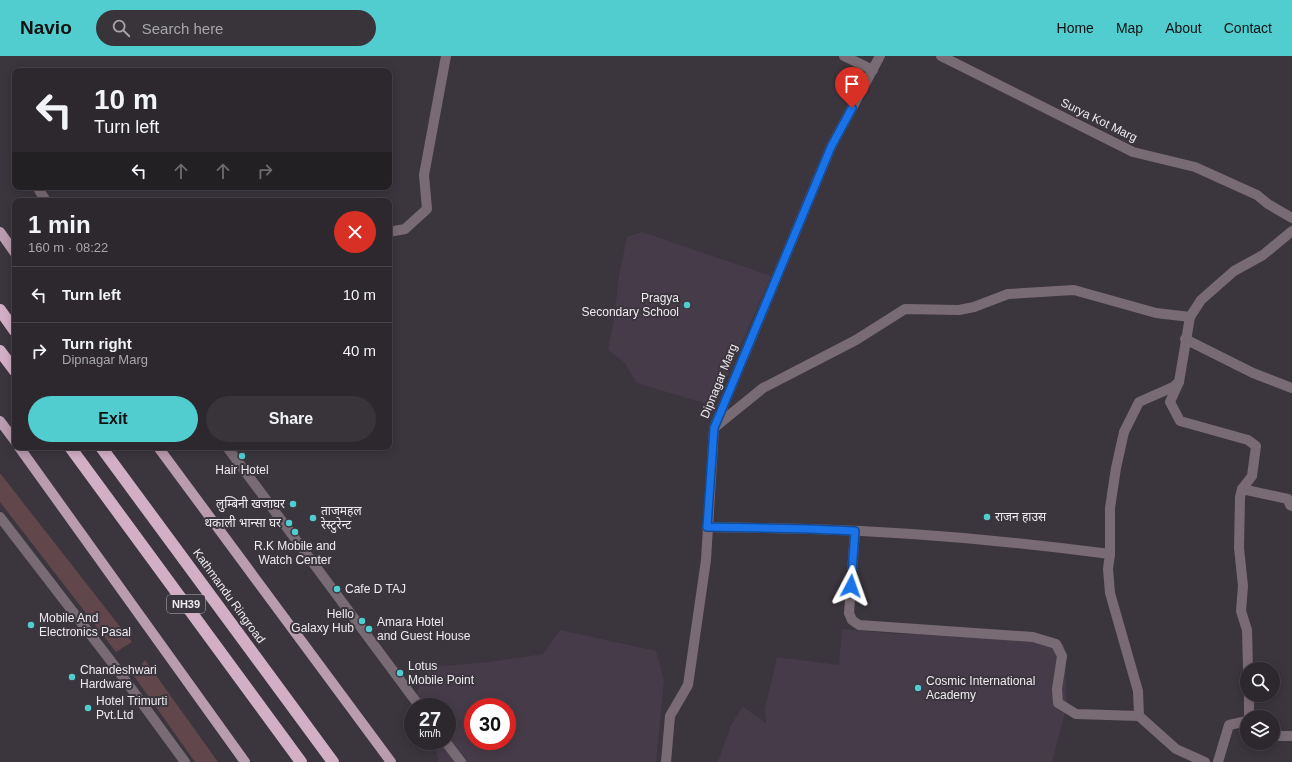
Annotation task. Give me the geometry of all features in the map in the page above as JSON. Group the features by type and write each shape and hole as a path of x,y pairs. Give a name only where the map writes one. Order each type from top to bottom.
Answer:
{"highway":[{"path":"0,310 12,327"},
{"path":"0,351 12,367"},
{"name":"NH39","path":"72,450 301,762"},
{"name":"Kathmandu Ringroad","path":"103,450 333,762"}],"main road":[{"path":"0,232 12,249"},
{"path":"0,421 12,437"},
{"path":"21,450 245,762"},
{"path":"160,450 391,762"}],"street":[{"path":"392,231 405,229 427,209 424,175 446,56"},
{"path":"844,56 873,70"},
{"name":"Dipnagar Marg","path":"666,762 670,716 688,685 691,668 706,560 714,428 831,147 880,56"},
{"name":"Surya Kot Marg","path":"941,56 1133,152 1195,168 1257,195 1268,204 1292,218"},
{"path":"39,190 44,198"},
{"path":"1248,662 1247,630 1241,610 1243,586 1239,548 1242,489 1252,476 1256,446 1248,440 1180,421 1170,402 1179,382 1180,368 1184,358 1185,339 1190,316 1201,300 1234,271 1263,255 1292,231"},
{"path":"714,428 763,388 856,340 905,308 959,310 1008,294 1074,290 1156,313 1190,316"},
{"path":"1185,339 1254,373 1292,388"},
{"path":"1139,716 1138,691 1110,592 1108,569 1110,554 1110,508 1124,432 1139,402 1173,387 1179,382"},
{"path":"236,451 414,698"},
{"path":"1242,489 1288,500 1292,506"},
{"path":"0,517 117,669 185,762"},
{"path":"707,527 855,531 983,540 1110,554"},
{"path":"855,531 849,612 852,620 860,625 1033,637 1056,644 1062,656 1057,689 1058,703 1076,714 1139,716 1176,749 1204,762"},
{"path":"1218,762 1229,725 1240,723"},
{"path":"1280,736 1292,736"},
{"path":"452,750 461,762"}],"shaded area":[{"name":"Pragya Secondary School","path":"642,232 771,276 714,406 637,383 624,362 608,350 614,320 619,276 627,237"},
{"path":"0,473 132,642 116,652 0,502"},
{"name":"Cosmic International Academy","path":"842,629 898,634 937,634 1064,644 1067,705 1052,762 718,762 731,725 743,707 766,723 765,709 777,657 839,665"},
{"path":"560,630 656,651 664,680 656,762 439,762 436,750 456,750 456,698 419,698 416,694 430,667 489,662 543,654"},
{"path":"145,660 218,762 195,762 134,676"}],"place":[{"name":"Pragya Secondary School","path":"687,305"},
{"name":"Hair Hotel","path":"242,456"},
{"name":"लुम्बिनी खजाघर","path":"293,504"},
{"name":"राजन हाउस","path":"987,517"},
{"name":"ताजमहल रेस्टुरेन्ट","path":"313,518"},
{"name":"थकाली भान्सा घर","path":"289,523"},
{"name":"R.K Mobile and Watch Center","path":"295,532"},
{"name":"Cafe D TAJ","path":"337,589"},
{"name":"Hello Galaxy Hub","path":"362,621"},
{"name":"Mobile And Electronics Pasal","path":"31,625"},
{"name":"Amara Hotel and Guest House","path":"369,629"},
{"name":"Lotus Mobile Point","path":"400,673"},
{"name":"Chandeshwari Hardware","path":"72,677"},
{"name":"Cosmic International Academy","path":"918,688"},
{"name":"Hotel Trimurti Pvt.Ltd","path":"88,708"}],"route":[{"path":"851,586 855,531 707,527 714,428 750,338 831,147 852,108"}]}
